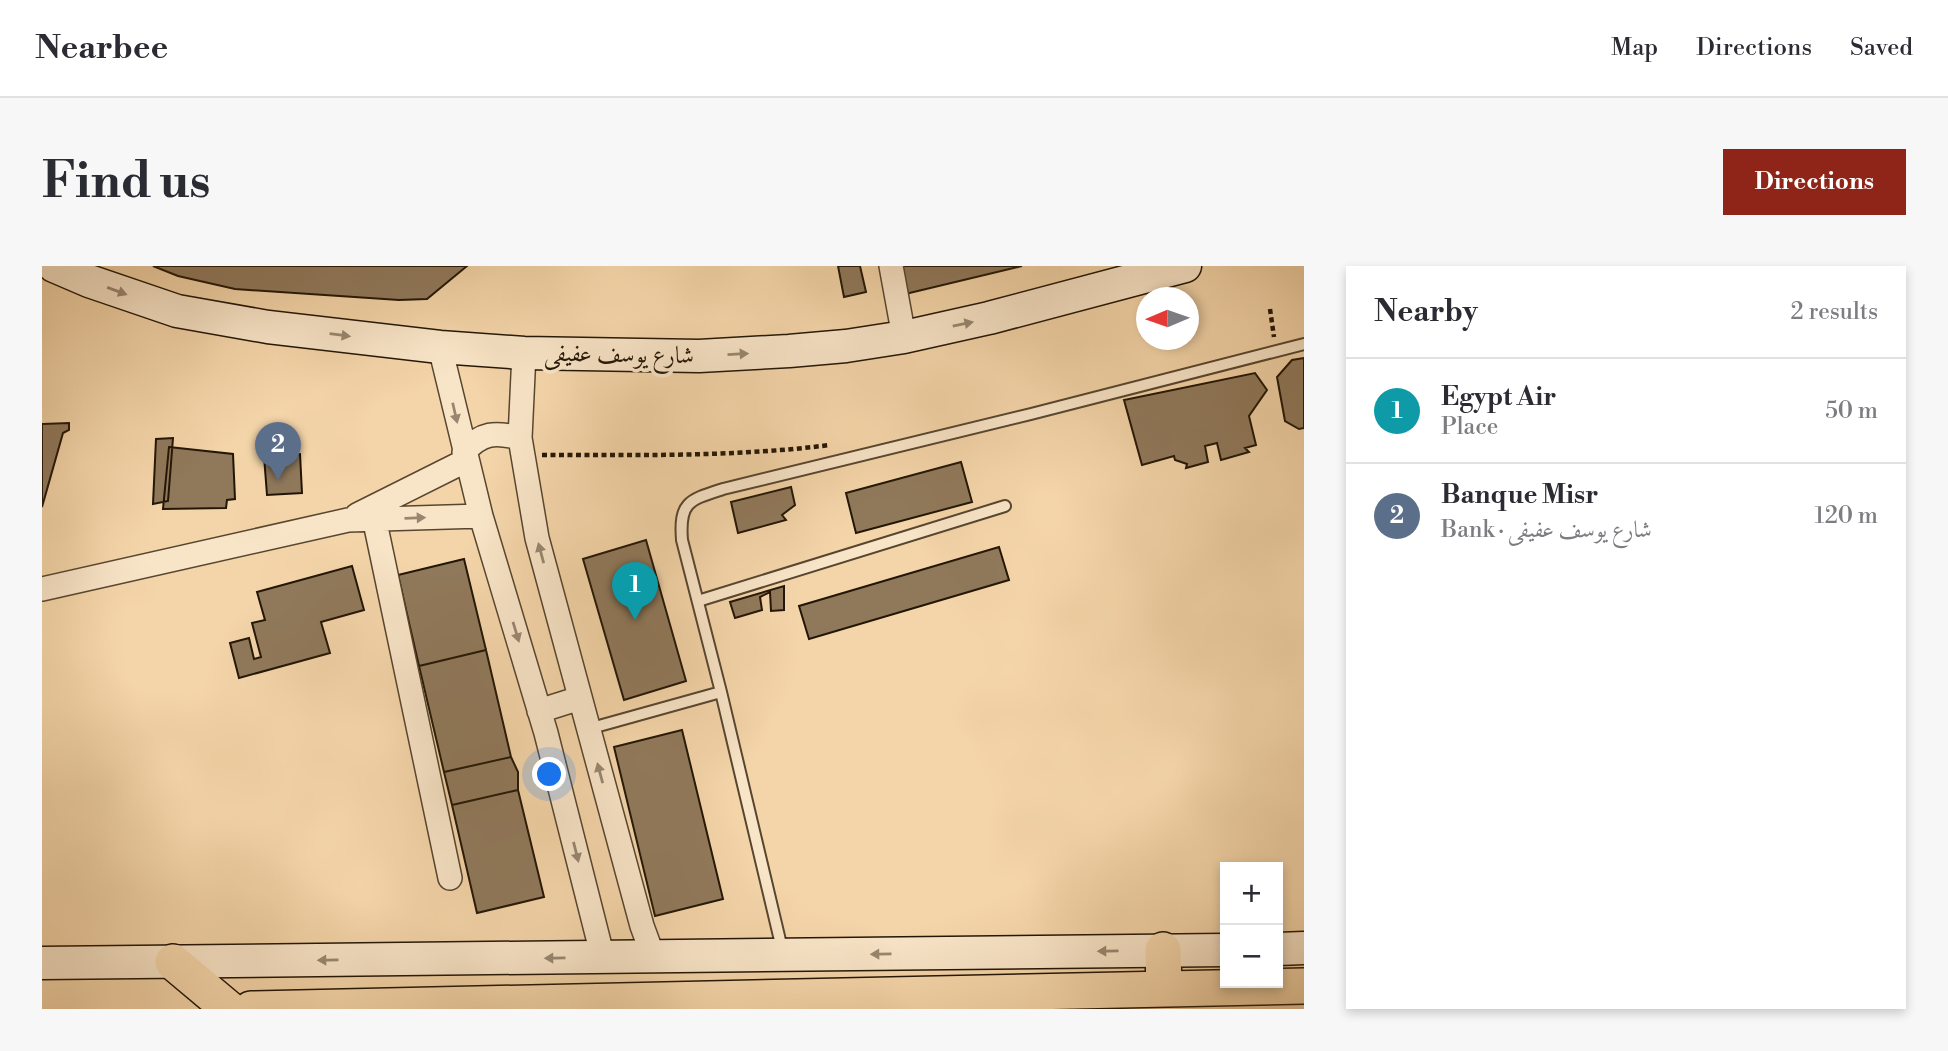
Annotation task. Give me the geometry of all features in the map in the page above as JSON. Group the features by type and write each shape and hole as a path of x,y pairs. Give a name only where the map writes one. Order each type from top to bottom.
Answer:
{"main road":[{"path":"1163,950 1164,989"},
{"path":"173,962 229,1009"},
{"path":"1283,986 1304,986"},
{"path":"251,1009 1056,1000 1164,989 1220,987"},
{"path":"1225,1009 1255,988"}],"street":[{"name":"شارع يوسف عفيفى","path":"54,266 102,286 177,311 268,327 440,347 524,353 699,356 800,350 904,337 989,318 1185,266"},
{"path":"891,266 904,337"},
{"path":"440,347 481,516 539,711 603,958"},
{"path":"524,353 522,447 537,538 642,926 653,956"},
{"path":"373,514 465,456 474,441 495,433 522,447"},
{"path":"373,514 450,878"},
{"path":"42,589 373,514 481,516"},
{"path":"539,711 580,698"},
{"path":"1283,949 1304,948"},
{"path":"42,963 1220,950"}],"lane":[{"path":"784,956 682,540 680,522 684,508 695,498 723,489 1304,344"},
{"path":"698,601 1005,506"},
{"path":"589,729 721,692"}],"path":[{"path":"1270,309 1275,341 1284,339"},
{"path":"522,447 715,453 785,451 838,443"}],"building":[{"path":"153,266 467,266 427,299 399,300 235,289 178,276"},
{"path":"838,266 860,266 866,292 844,297"},
{"path":"893,266 1022,266 897,296"},
{"path":"1304,358 1304,428 1299,429 1285,421 1277,377 1292,360"},
{"path":"1255,373 1267,390 1249,416 1256,445 1245,448 1249,452 1221,460 1217,443 1205,446 1208,462 1186,468 1187,464 1175,460 1174,456 1142,465 1124,400"},
{"path":"69,423 69,430 63,433 42,507 42,424"},
{"path":"173,438 168,501 153,504 156,439"},
{"path":"169,447 233,454 235,499 227,500 226,508 163,509"},
{"path":"300,454 302,493 267,495 264,456"},
{"path":"961,462 972,502 856,533 846,493"},
{"path":"791,487 795,505 782,515 786,520 738,533 731,502"},
{"path":"646,540 686,681 624,700 583,559"},
{"path":"999,547 1009,580 809,639 799,606"},
{"path":"464,559 486,650 419,666 398,575"},
{"path":"352,566 364,610 321,622 330,653 239,678 230,643 249,638 254,659 261,657 252,623 265,620 257,592"},
{"path":"784,586 784,610 771,611 770,592 760,597 762,610 735,618 730,602"},
{"path":"486,650 511,757 444,772 419,666"},
{"path":"682,730 723,899 655,916 614,747"},
{"path":"511,757 518,772 518,790 452,805 444,772"},
{"path":"518,790 544,897 477,913 452,805"}],"place":[{"name":"Banque Misr","path":"278,480"},
{"name":"Egypt Air","path":"635,620"}]}
